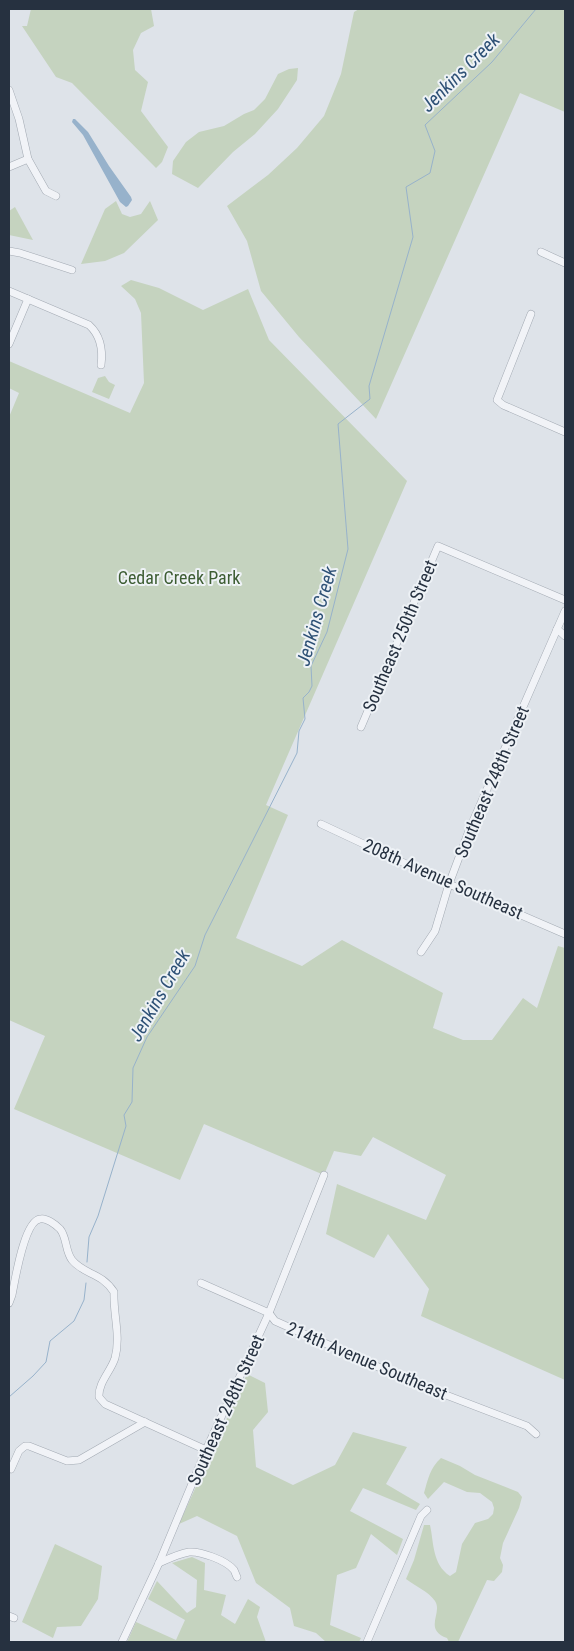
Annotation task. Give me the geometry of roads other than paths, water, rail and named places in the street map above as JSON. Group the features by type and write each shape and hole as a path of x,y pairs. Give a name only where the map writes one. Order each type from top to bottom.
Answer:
{"street":[{"path":"9,90 11,103 28,159 46,191 56,196"},
{"path":"9,167 28,159"},
{"path":"9,251 72,270"},
{"path":"540,252 565,263"},
{"path":"9,291 89,324 94,330 102,352 101,365"},
{"path":"9,344 28,299"},
{"path":"531,314 497,400 565,432"},
{"name":"Southeast 250th Street","path":"361,727 438,546 565,600"},
{"name":"Southeast 248th Street","path":"420,952 435,931 449,884 470,828 565,612"},
{"path":"557,629 565,636"},
{"name":"208th Avenue Southeast","path":"321,824 449,884 565,934"},
{"name":"Southeast 248th Street","path":"122,1642 206,1450 269,1313 324,1175"},
{"path":"9,1303 26,1237 31,1226 41,1218 53,1223 64,1235 67,1252 75,1263 104,1280 114,1292 117,1326 115,1359 98,1391 98,1397 105,1404 206,1450"},
{"name":"214th Avenue Southeast","path":"201,1283 269,1313 275,1321 412,1382 526,1426 536,1434"},
{"path":"10,1469 25,1446 66,1461 79,1460 145,1422"},
{"path":"367,1642 421,1516 427,1510"},
{"path":"158,1563 191,1552 201,1553 228,1564 234,1570 237,1577"}],"water":[{"path":"73,119 88,132 131,197 132,200 128,206 126,207 120,202 83,135 72,122"}],"waterway":[{"name":"Jenkins Creek","path":"87,1262 89,1237 98,1216 126,1126 124,1115 132,1102 133,1068 147,1037 195,966 205,935 297,753 299,731 305,719 303,698 312,686 311,666 327,632 348,549 338,424 370,399 369,386 413,237 406,187 430,173 435,151 425,125 492,62 536,9"},
{"name":"Jenkins Creek","path":"9,1397 46,1362 50,1341 74,1321 84,1300 86,1283"}],"park label":[{"name":"Cedar Creek Park","path":"179,578"}]}
